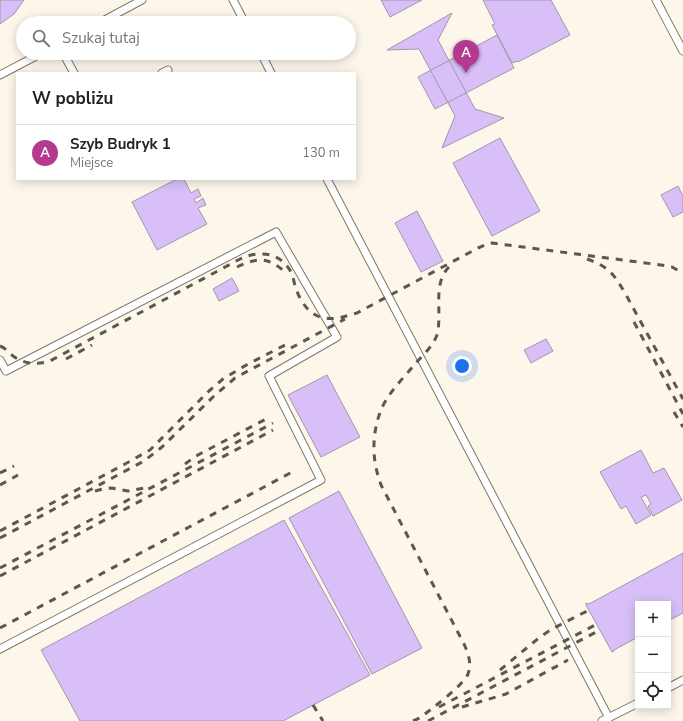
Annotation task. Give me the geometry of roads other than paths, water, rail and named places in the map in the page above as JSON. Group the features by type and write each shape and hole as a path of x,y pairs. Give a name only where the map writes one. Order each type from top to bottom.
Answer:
{"lane":[{"path":"112,16 142,0"},
{"path":"233,0 241,16"},
{"path":"656,0 683,50"},
{"path":"0,75 29,60"},
{"path":"67,60 73,72"},
{"path":"264,60 270,72"},
{"path":"328,180 605,719 635,704"},
{"path":"0,360 6,371 276,232 337,337 269,376 321,480 0,649"},
{"path":"671,686 683,680"}],"railway":[{"path":"0,346 22,361 35,363 50,361 240,259 254,254 268,255 281,260 291,272 297,292 306,307 319,317 329,318 357,313 478,248 492,243 661,265 672,267 683,273"},
{"path":"587,259 606,268 617,280 683,399"},
{"path":"237,267 251,261 263,260 269,261 286,273"},
{"path":"413,721 420,718 460,685 468,674 470,662 464,644 381,485 377,472 374,440 377,422 388,397 428,350 437,335 439,326 439,289 441,280 451,265"},
{"path":"0,538 144,461 162,447 214,396 235,378 345,319"},
{"path":"634,322 683,414"},
{"path":"0,531 150,450 223,379 289,343"},
{"path":"66,359 92,345"},
{"path":"674,412 683,427"},
{"path":"185,464 196,456 268,418"},
{"path":"0,568 273,423"},
{"path":"0,576 273,430"},
{"path":"0,473 14,466"},
{"path":"0,628 294,471"},
{"path":"0,485 18,475"},
{"path":"95,491 112,488 128,491 144,488"},
{"path":"500,670 540,637 552,629 589,610"},
{"path":"439,707 597,624"},
{"path":"428,721 600,630"},
{"path":"462,707 506,694 568,660"},
{"path":"313,705 323,721"}],"place":[{"name":"Szyb Budryk 1","path":"466,73"}]}
